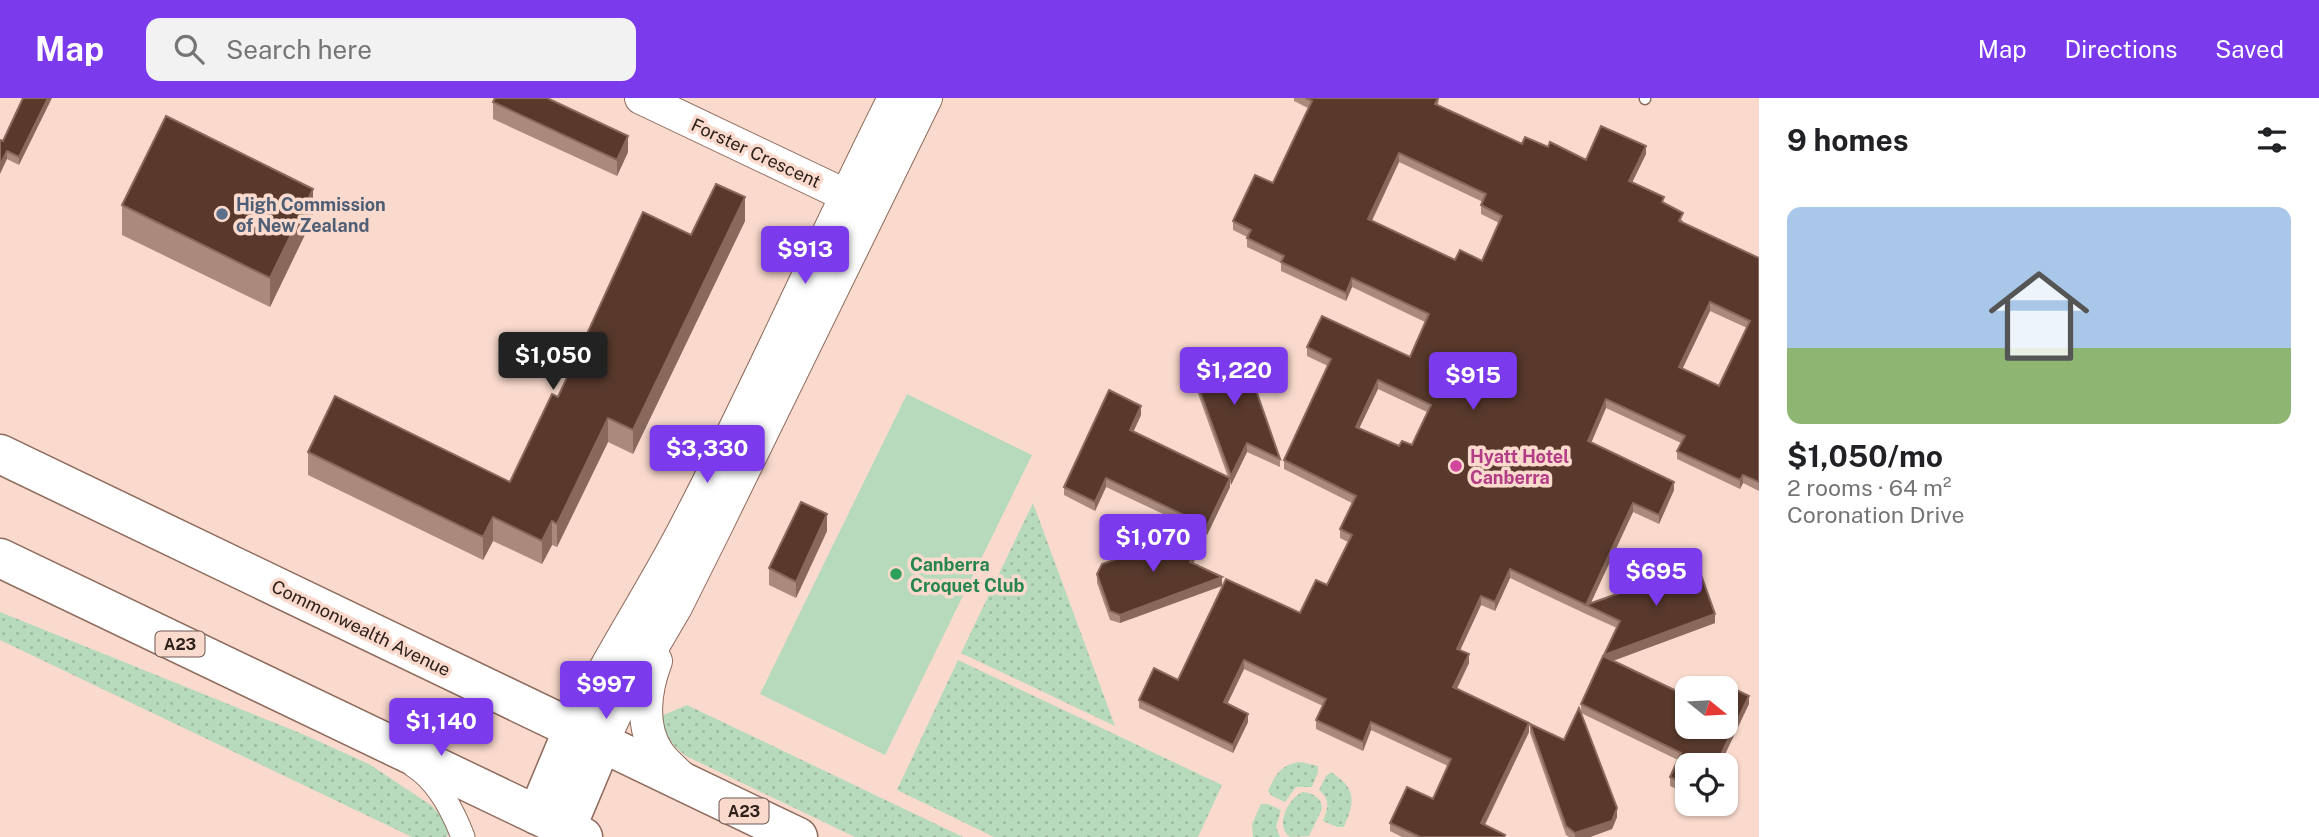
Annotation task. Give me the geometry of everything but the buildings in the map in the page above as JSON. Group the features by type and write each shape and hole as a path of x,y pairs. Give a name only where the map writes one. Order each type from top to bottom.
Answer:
{"highway":[{"name":"Commonwealth Avenue","path":"0,454 798,837"},
{"name":"A23","path":"0,558 359,730 555,831"},
{"path":"555,831 588,736"}],"street":[{"name":"Forster Crescent","path":"640,98 858,202"},
{"path":"689,785 659,755 649,736 646,696 651,673 676,607 858,202 894,98"},
{"path":"588,736 592,691 649,595 858,202 926,98"},
{"path":"588,736 624,696 676,607"},
{"path":"359,730 424,772 448,804 463,837"}],"green space":[{"name":"Canberra Croquet Club","path":"907,394 1032,455 885,755 760,694"},
{"path":"1033,503 1115,726 961,653"},
{"path":"0,612 300,733 369,764 432,806 443,819 449,833 446,837 412,837 0,640"},
{"path":"958,660 1222,785 1198,837 994,837 897,790"},
{"path":"687,705 963,837 855,837 686,756 668,739 654,719"},
{"path":"1301,762 1318,766 1312,787 1296,787 1285,802 1272,796 1268,791 1280,771"},
{"path":"1331,772 1346,784 1351,796 1352,803 1344,827 1323,821 1327,804 1319,790"},
{"path":"1303,792 1316,797 1322,809 1309,836 1290,837 1283,826 1285,813 1292,800"},
{"path":"1261,804 1281,810 1276,827 1280,837 1253,837 1252,824"}],"place":[{"name":"High Commission of New Zealand","path":"222,214"},
{"name":"Hyatt Hotel Canberra","path":"1456,466"},
{"name":"Canberra Croquet Club","path":"896,574"}]}
